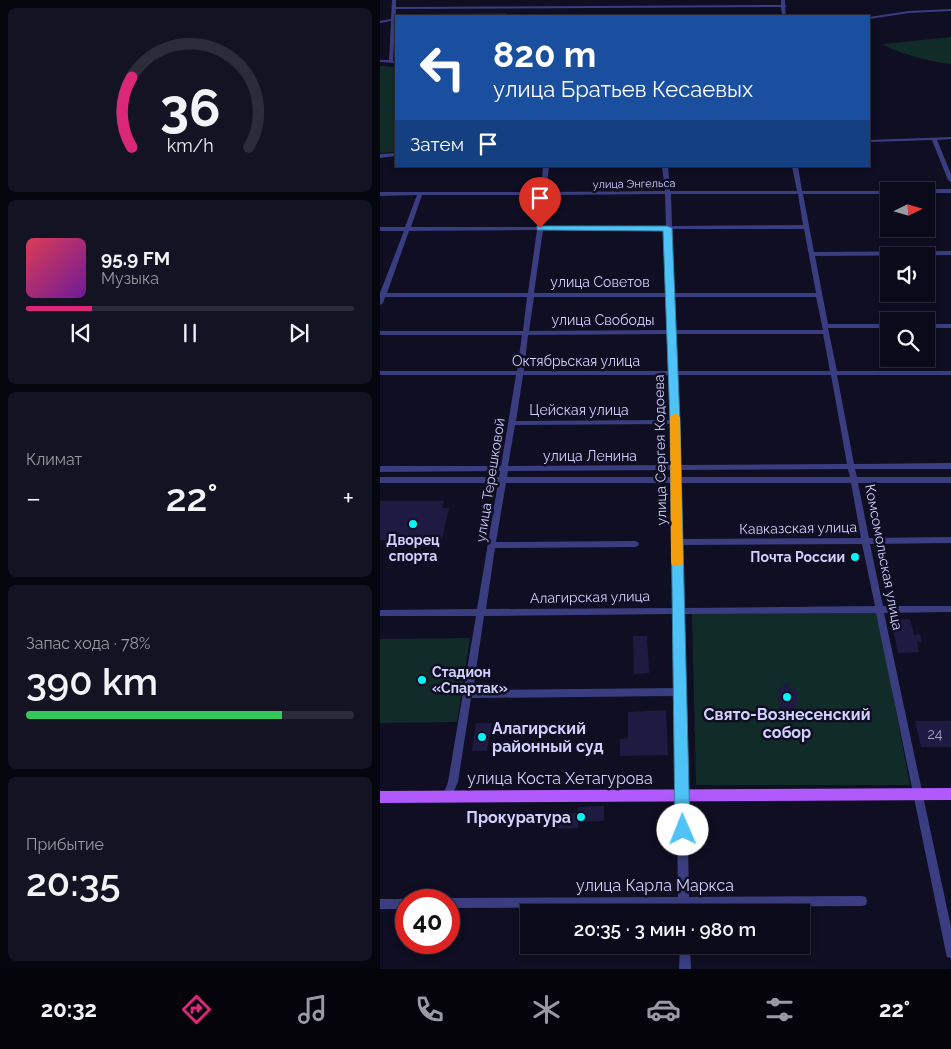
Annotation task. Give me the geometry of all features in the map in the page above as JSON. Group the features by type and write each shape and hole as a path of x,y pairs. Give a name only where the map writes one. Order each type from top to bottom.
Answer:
{"main road":[{"name":"улица Коста Хетагурова","path":"380,797 448,795 951,794"}],"street":[{"path":"380,61 394,62 392,20 395,8 394,0"},
{"path":"491,0 492,7"},
{"path":"783,0 785,6 784,15"},
{"path":"395,8 785,6"},
{"path":"510,7 512,15"},
{"path":"870,18 909,12 951,10"},
{"path":"380,22 392,20"},
{"path":"870,141 951,138"},
{"path":"934,139 951,180"},
{"path":"380,156 395,155"},
{"name":"улица Терешковой","path":"448,795 453,782 520,373 532,294 546,167"},
{"name":"улица Сергея Кодоева","path":"665,167 668,193 667,228 675,422 684,904"},
{"name":"Комсомольская улица","path":"794,167 865,540 951,953"},
{"path":"935,192 951,191"},
{"name":"улица Энгельса","path":"380,194 880,192"},
{"path":"380,303 381,295 420,194"},
{"path":"380,229 807,227"},
{"path":"812,254 951,253"},
{"name":"улица Советов","path":"381,295 819,295"},
{"name":"улица Свободы","path":"380,333 672,332 880,326"},
{"path":"935,326 951,326"},
{"name":"Октябрьская улица","path":"380,373 951,373"},
{"name":"Цейская улица","path":"512,422 675,422"},
{"name":"улица Ленина","path":"380,469 951,466"},
{"name":"улица Ленина","path":"380,480 951,480"},
{"name":"Кавказская улица","path":"676,542 951,540"},
{"path":"493,545 635,544"},
{"name":"Алагирская улица","path":"380,613 951,609"},
{"path":"468,694 681,692"},
{"name":"улица Карла Маркса","path":"773,904 862,901"},
{"name":"улица Карла Маркса","path":"460,903 520,904"},
{"path":"380,904 395,904"},
{"path":"685,954 685,969"}],"green space":[{"path":"506,13 507,15 406,15"},
{"path":"951,37 951,64 915,57 883,44"},
{"path":"380,66 395,67 395,152 380,153"},
{"path":"877,612 910,785 696,785 692,613"},
{"name":"Стадион «Спартак»","path":"470,638 457,722 380,723 380,639"}],"building":[{"name":"Дворец спорта","path":"380,501 444,501 442,508 449,508 442,539 380,540"},
{"path":"891,619 910,619 914,635 920,634 922,642 917,642 919,652 898,653"},
{"path":"633,636 647,636 649,673 634,674"},
{"name":"Свято-Вознесенский собор","path":"782,683 790,683 790,689 796,688 798,707 783,709 779,706 777,688 783,688"},
{"path":"666,710 668,755 620,756 620,739 628,738 628,712"},
{"path":"915,721 951,721 951,747 921,747"},
{"name":"Алагирский районный суд","path":"476,723 492,723 487,751 472,751"},
{"name":"Прокуратура","path":"604,806 604,821 578,822 578,828 557,829 558,814 577,813 578,807"}],"waterway":[{"path":"380,111 395,111"}],"slow traffic":[{"path":"675,417 677,562"}],"place":[{"name":"Дворец спорта","path":"413,524"},
{"name":"Почта России","path":"855,557"},
{"name":"Стадион «Спартак»","path":"422,680"},
{"name":"Свято-Вознесенский собор","path":"787,697"},
{"name":"Алагирский районный суд","path":"482,737"},
{"name":"Прокуратура","path":"581,817"}],"route":[{"path":"540,228 667,228 675,422 683,830"}]}
